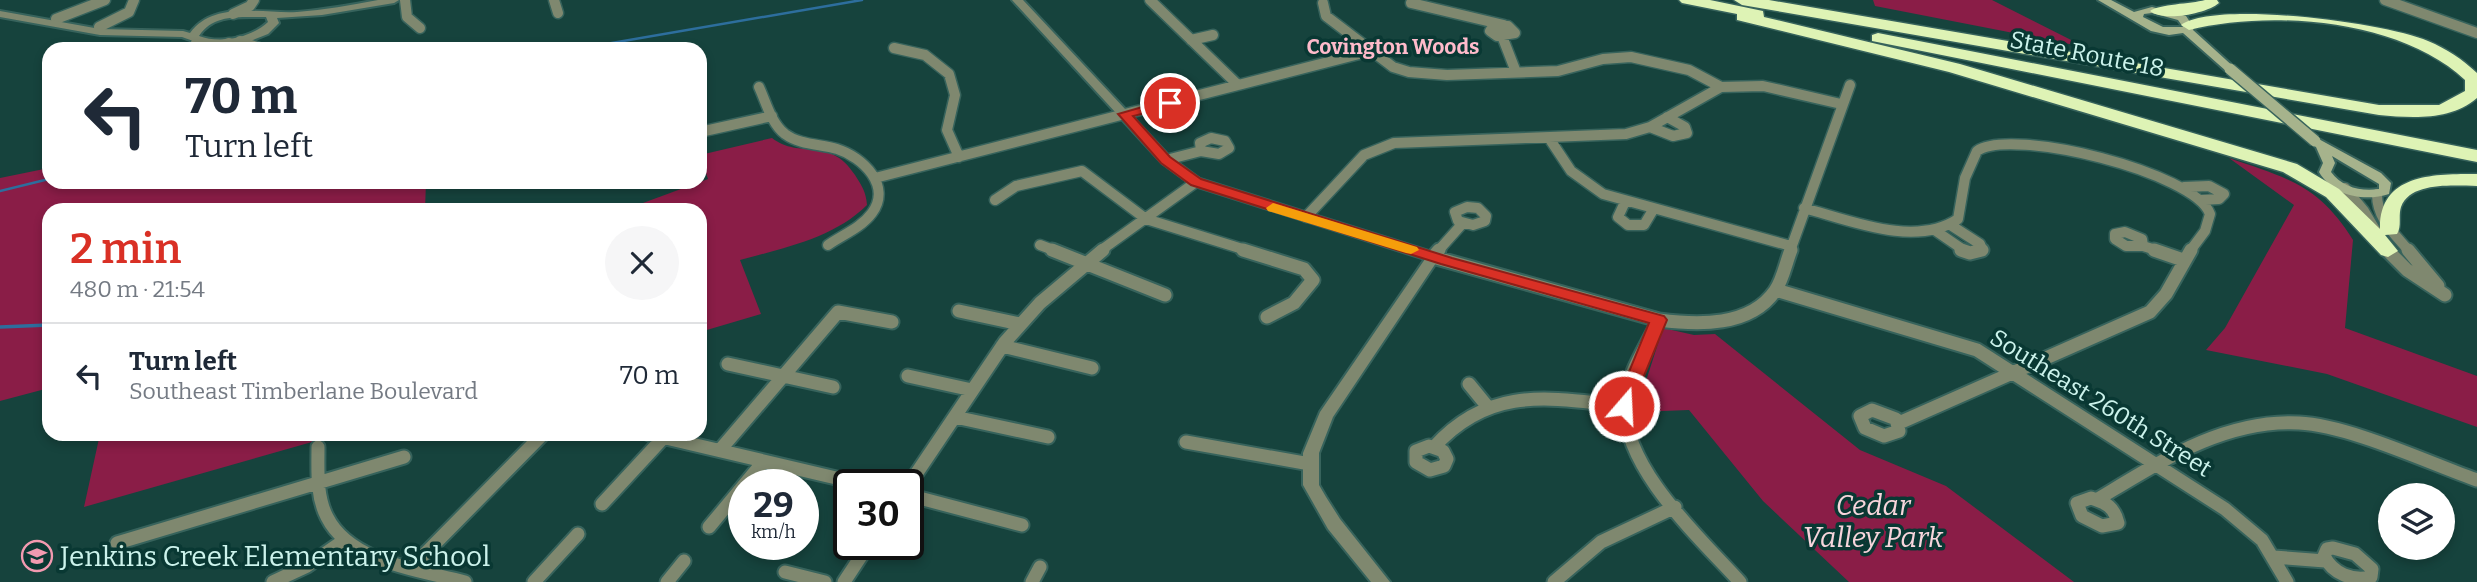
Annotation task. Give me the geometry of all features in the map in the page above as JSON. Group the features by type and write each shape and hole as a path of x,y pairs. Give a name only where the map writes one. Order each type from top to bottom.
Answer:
{"highway":[{"path":"1670,0 1954,68 2290,168 2318,181 2345,200 2389,251"},
{"name":"State Route 18","path":"1688,0 2477,156"},
{"path":"1740,0 2379,110 2439,110 2456,106 2473,93 2474,79 2449,53 2397,28 2342,11 2260,2 2198,16 2187,27"},
{"name":"State Route 18","path":"1740,0 2477,142"},
{"path":"2155,11 2190,9 2219,0"},
{"path":"2327,4 2402,25 2477,58"},
{"path":"2148,124 2225,143 2327,177"},
{"path":"2382,191 2430,176 2477,178"},
{"path":"2390,230 2390,208 2397,197 2408,190 2433,183 2477,178"}],"main road":[{"path":"2103,0 2211,54"},
{"path":"2115,0 2182,18 2211,54 2318,143 2377,176 2382,191 2345,188 2327,177 2329,163 2318,143"},
{"path":"2138,18 2139,12 2155,11"},
{"path":"2163,30 2187,27"}],"street":[{"path":"56,19 105,0"},
{"path":"99,27 129,12 134,0"},
{"path":"0,12 99,27 164,29 233,15 256,0 274,20 266,30 263,42"},
{"path":"0,12 100,32 168,33 194,42 234,42 332,11 394,0"},
{"path":"405,0 407,17 420,28"},
{"path":"554,0 558,13"},
{"path":"1017,0 1166,160 1196,182 1433,257 1659,320 1709,323 1736,318 1757,309 1776,290 1850,85"},
{"path":"1150,0 1238,85"},
{"path":"2385,0 2477,33"},
{"path":"1323,3 1326,16 1394,67 1409,72 1447,75 1558,71 1603,59 1631,57 1689,70 1721,87"},
{"path":"1411,3 1504,25"},
{"path":"233,15 332,11"},
{"path":"194,42 197,30 208,22"},
{"path":"1504,25 1489,29 1502,36 1516,72"},
{"path":"1191,40 1213,35"},
{"path":"894,48 925,54 947,74 955,96 947,119 946,135 959,157"},
{"path":"875,178 1371,51"},
{"path":"1306,217 1364,155 1394,144 1626,134 1650,127 1721,87 1763,86 1841,104"},
{"path":"759,87 783,133 793,139 846,152 862,162 875,178 879,199 876,209 859,225 828,245"},
{"path":"707,130 772,116"},
{"path":"1650,127 1675,137 1687,133 1685,127 1667,117"},
{"path":"1549,138 1574,176 1603,194 1791,246"},
{"path":"1804,208 1896,229 1943,229 1958,219 1972,157 1984,146 2011,143 2142,169 2193,194 2211,218 2183,260 2167,294 2150,312 1899,423"},
{"path":"1166,160 1201,151"},
{"path":"995,200 1016,186 1078,171 1090,174 1146,219 1304,269 1312,275 1314,280 1301,299 1289,308 1267,317"},
{"path":"920,469 1002,346 1020,324 1086,264 1196,182"},
{"path":"2345,188 2367,211 2389,251 2410,273 2445,295 2390,230 2377,208 2382,191"},
{"path":"1625,202 1618,217 1628,225 1644,225 1653,210"},
{"path":"1381,582 1334,524 1311,485 1310,464 1315,438 1326,416 1433,257 1462,223"},
{"path":"1943,229 1960,250 1980,252"},
{"path":"1040,245 1165,295"},
{"path":"2143,246 2183,260"},
{"name":"Southeast 260th Street","path":"1776,290 1961,344 2011,372 2225,509 2262,540 2287,582"},
{"path":"959,311 1020,324"},
{"path":"720,450 838,312 892,322"},
{"path":"1659,320 1624,406 1634,451 1675,507 1740,582"},
{"path":"1002,346 1093,368"},
{"path":"728,364 833,387"},
{"path":"908,376 972,390"},
{"path":"1469,384 1487,406"},
{"path":"1434,447 1461,418 1487,406 1534,398 1624,406"},
{"path":"955,417 1048,437"},
{"path":"2098,499 2191,444 2261,423 2293,421 2335,429 2477,480"},
{"path":"412,567 535,441"},
{"path":"602,504 661,441"},
{"path":"678,441 833,477"},
{"path":"1186,442 1310,464"},
{"path":"318,447 318,483 326,516 343,541 412,567 428,577 466,582"},
{"path":"117,543 404,457"},
{"path":"757,469 764,461"},
{"path":"924,499 1022,525"},
{"path":"709,527 728,504"},
{"path":"1554,582 1601,542 1675,507"},
{"path":"534,582 579,534"},
{"path":"273,582 292,575 343,541"},
{"path":"2274,558 2325,561"},
{"path":"844,582 858,560"},
{"path":"667,582 684,561"},
{"path":"1032,582 1040,567"},
{"path":"785,572 825,582"}],"green space":[{"path":"1873,0 1992,0 2085,47 1875,6"},
{"path":"772,138 793,147 835,155 855,175 866,196 867,205 824,234 740,260 761,314 707,330 707,203 643,203 681,189 707,189 707,153"},
{"path":"2229,158 2285,178 2314,195 2327,207 2353,240 2345,328 2477,376 2477,427 2327,374 2206,350 2225,328 2294,205"},
{"path":"42,169 42,189 426,189 425,203 42,203 42,390 0,401 0,178"},
{"name":"Cedar Valley Park","path":"1663,328 1694,335 1715,334 1860,450 1946,486 2074,582 1849,582 1763,501 1689,410 1636,412"},
{"path":"98,441 315,441 84,507"}],"waterway":[{"path":"618,42 862,0"},
{"path":"0,191 42,181"},
{"path":"0,327 42,325"}],"slow traffic":[{"path":"1273,208 1411,250"}],"place":[{"name":"Jenkins Creek Elementary School","path":"37,556"}],"district":[{"name":"Covington Woods","path":"1393,47"}],"route":[{"path":"1170,103 1124,114 1166,160 1196,182 1238,198 1447,261 1659,320 1624,406"}]}
